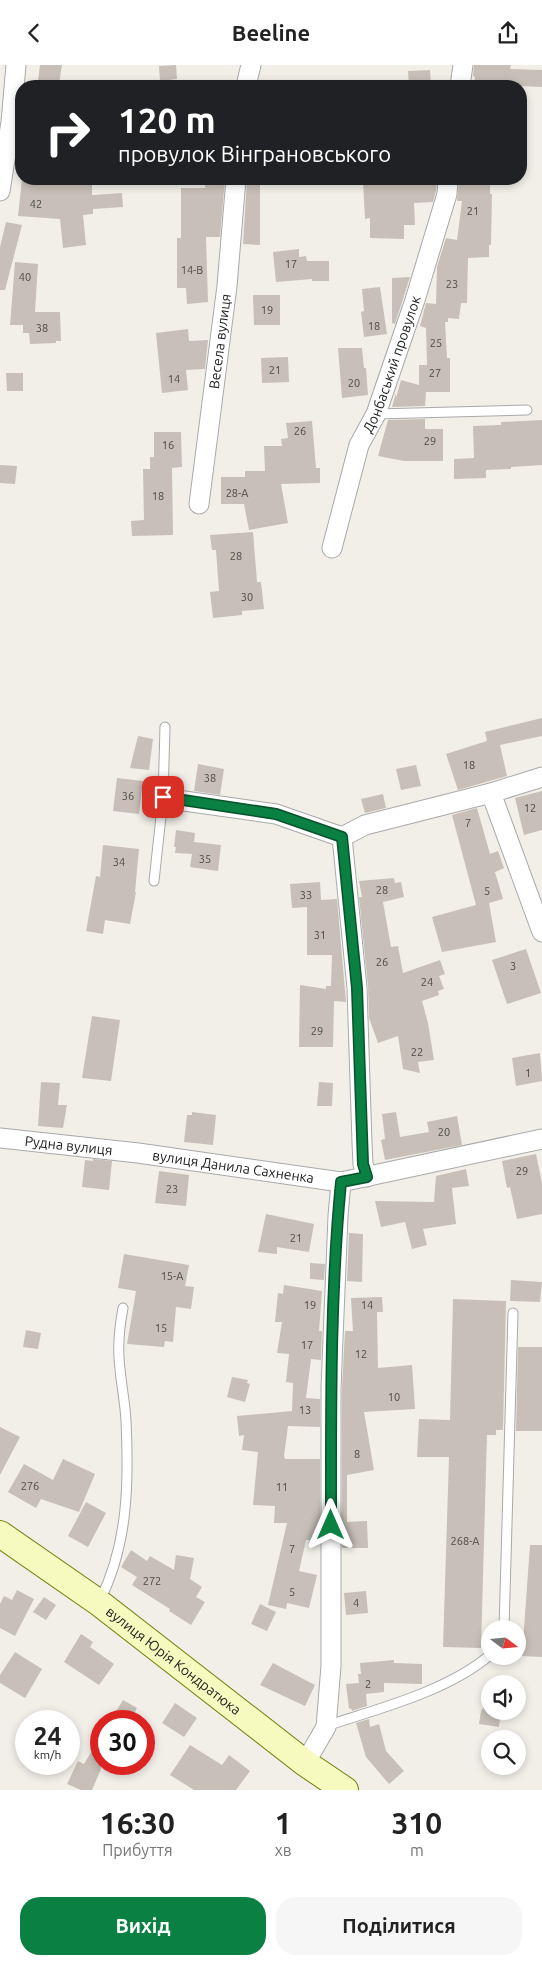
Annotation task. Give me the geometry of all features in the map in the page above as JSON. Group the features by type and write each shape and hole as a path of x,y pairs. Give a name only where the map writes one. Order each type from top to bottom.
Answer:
{"street":[{"path":"0,191 11,123 16,65"},
{"path":"247,80 251,65"},
{"path":"461,80 463,65"},
{"name":"Весела вулиця","path":"199,504 227,286 235,185"},
{"name":"Донбаський провулок","path":"332,548 358,445 376,414 417,291 447,194 448,185"},
{"path":"163,797 276,814 342,837 365,825 491,793 542,777"},
{"path":"491,793 542,932"},
{"path":"342,837 357,988 362,1150 363,1164 367,1177"},
{"name":"Рудна вулиця","path":"0,1138 138,1153"},
{"name":"вулиця Данила Сахненка","path":"138,1153 341,1182 542,1139"},
{"path":"305,1763 326,1727 331,1666 331,1388 341,1182"},
{"name":"вулиця Юрія Кондратюка","path":"0,1534 98,1602 305,1763 345,1790"}],"lane":[{"path":"376,414 527,410"},
{"path":"154,881 163,797 165,727"},
{"path":"98,1602 111,1578 124,1521 127,1480 126,1421 119,1357 119,1331 123,1308"},
{"path":"504,1620 514,1313"},
{"path":"326,1727 421,1694 481,1663"}],"building":[{"path":"40,65 62,65 60,80 38,80"},
{"path":"176,65 177,79 160,80 159,66"},
{"path":"474,65 511,65 510,69 542,70 542,87 527,86 527,80 475,80"},
{"path":"430,70 431,80 409,80 408,71"},
{"path":"21,185 92,185 92,195 122,193 123,207 93,209 93,214 83,215 86,245 63,248 60,219 18,216"},
{"path":"205,185 224,185 220,237 206,237 208,302 187,304 186,288 177,288 177,238 181,238 181,188 205,188"},
{"path":"247,185 260,185 260,245 243,244"},
{"path":"363,185 436,185 433,202 414,203 415,225 404,225 404,239 370,238 370,218 365,219"},
{"path":"458,185 490,185 490,194 492,194 489,257 468,258 467,303 461,303 459,319 448,318 448,322 445,322 447,358 450,358 450,392 426,392 425,406 392,407 401,380 419,385 419,365 427,365 426,328 420,326 426,303 436,304 437,267 446,238 457,240 462,201 457,201"},
{"path":"6,222 22,225 5,290 0,290 0,247"},
{"path":"299,249 299,257 306,256 307,261 329,261 329,281 312,281 312,279 276,282 273,252"},
{"path":"15,262 38,264 35,312 60,312 61,341 56,341 56,343 30,344 29,333 23,333 23,325 10,325"},
{"path":"410,277 395,324 392,323 392,278"},
{"path":"380,287 387,334 364,337 361,312 364,311 362,289"},
{"path":"253,295 280,295 280,325 254,325"},
{"path":"188,329 189,341 208,340 205,369 186,370 188,390 162,393 156,333"},
{"path":"338,348 362,348 368,395 342,398"},
{"path":"288,357 289,382 262,383 261,358"},
{"path":"6,373 23,373 23,391 7,391"},
{"path":"425,419 425,429 443,429 443,461 404,461 378,456 388,420"},
{"path":"542,420 542,465 486,470 486,478 454,479 454,459 474,458 473,426 501,425 501,422"},
{"path":"312,421 316,468 320,468 320,483 281,484 288,523 249,530 244,504 221,504 221,477 245,477 245,471 265,471 264,446 282,446 281,439 288,438 286,423"},
{"path":"154,432 181,432 182,467 172,468 173,535 132,536 131,521 144,520 143,469 150,469 150,457 154,457"},
{"path":"0,465 17,466 15,484 0,483"},
{"path":"253,532 257,582 261,582 264,609 242,611 242,615 213,618 210,592 219,591 216,550 212,550 210,535"},
{"path":"542,718 542,736 500,745 507,776 458,790 446,754 487,741 485,732"},
{"path":"138,736 153,739 149,770 130,768"},
{"path":"198,764 224,769 220,795 194,791"},
{"path":"416,765 421,786 401,790 396,769"},
{"path":"117,778 143,781 139,814 113,811"},
{"path":"542,791 542,830 524,835 515,798"},
{"path":"383,794 386,808 365,813 361,799"},
{"path":"477,808 490,854 498,851 504,868 495,872 503,899 489,903 496,942 442,952 432,917 476,905 452,815"},
{"path":"176,830 195,833 194,842 221,845 218,871 190,867 192,854 175,853"},
{"path":"103,845 139,849 136,892 130,924 105,920 103,934 86,931 96,876 100,877"},
{"path":"394,878 395,883 401,882 404,897 383,902 391,947 398,946 403,973 440,960 445,974 439,976 444,989 438,991 439,995 422,1001 434,1060 418,1062 420,1073 403,1069 398,1036 378,1043 369,1018 368,987 359,897 362,897 359,881"},
{"path":"320,882 321,900 337,899 346,1002 334,1001 333,1047 299,1047 300,985 326,989 326,986 331,986 332,955 307,955 307,907 292,908 290,884"},
{"path":"526,949 541,993 507,1004 492,960"},
{"path":"92,1016 120,1020 111,1081 82,1078"},
{"path":"540,1053 542,1081 516,1086 512,1058"},
{"path":"41,1082 60,1083 58,1105 67,1105 63,1128 38,1126"},
{"path":"319,1082 333,1083 332,1106 317,1106"},
{"path":"192,1112 216,1115 213,1145 184,1142 187,1115 192,1115"},
{"path":"396,1112 400,1137 429,1132 427,1122 457,1116 462,1145 385,1160 381,1140 385,1139 382,1114"},
{"path":"536,1154 542,1183 542,1214 517,1219 510,1187 507,1188 502,1161"},
{"path":"93,1159 112,1161 109,1190 82,1187 85,1160 93,1161"},
{"path":"466,1169 469,1186 452,1188 456,1224 423,1229 427,1245 412,1249 405,1222 381,1227 375,1201 434,1202 436,1176"},
{"path":"159,1171 189,1175 186,1206 155,1203"},
{"path":"266,1214 314,1224 309,1252 277,1247 277,1254 258,1252"},
{"path":"349,1233 363,1234 362,1282 347,1281"},
{"path":"124,1254 189,1265 185,1286 194,1287 191,1309 176,1307 173,1342 165,1341 164,1347 127,1344 136,1291 118,1288"},
{"path":"310,1263 325,1264 324,1280 310,1279"},
{"path":"511,1280 542,1282 540,1302 510,1301"},
{"path":"284,1285 322,1291 319,1331 322,1331 321,1360 311,1359 306,1398 320,1399 320,1427 288,1426 284,1456 285,1459 320,1459 320,1540 306,1540 299,1571 317,1575 309,1608 287,1603 286,1609 268,1605 287,1523 274,1523 275,1506 253,1505 258,1452 242,1450 244,1435 239,1436 237,1416 292,1411 293,1383 286,1382 289,1354 277,1353 282,1322 275,1322 278,1293 283,1294"},
{"path":"382,1297 383,1312 377,1312 378,1368 412,1365 415,1409 364,1412 374,1470 347,1475 347,1522 367,1521 368,1548 342,1548 342,1388 345,1331 353,1331 351,1298"},
{"path":"453,1299 506,1301 503,1430 496,1430 496,1435 487,1435 481,1648 443,1647 449,1457 417,1457 419,1419 450,1420"},
{"path":"26,1330 41,1333 38,1349 23,1347"},
{"path":"518,1347 542,1347 542,1431 516,1431"},
{"path":"232,1377 248,1380 247,1383 250,1384 245,1402 227,1397"},
{"path":"0,1427 20,1437 0,1475"},
{"path":"63,1459 95,1474 79,1512 41,1499 36,1508 8,1492 24,1464 53,1480"},
{"path":"86,1502 106,1513 88,1547 68,1536"},
{"path":"530,1545 542,1545 542,1657 526,1656 525,1620"},
{"path":"131,1550 147,1561 150,1556 174,1570 176,1555 194,1558 190,1579 202,1587 196,1597 205,1602 191,1625 132,1585 137,1577 121,1567"},
{"path":"17,1590 34,1599 15,1636 0,1628 0,1604 4,1596 12,1600"},
{"path":"366,1591 368,1613 346,1615 344,1593"},
{"path":"44,1597 56,1605 46,1620 33,1612"},
{"path":"260,1604 276,1612 267,1631 251,1624"},
{"path":"81,1634 93,1642 90,1647 114,1664 99,1685 64,1662"},
{"path":"15,1652 42,1669 25,1698 0,1683 0,1675"},
{"path":"394,1660 394,1663 422,1664 422,1684 384,1683 384,1692 366,1694 367,1706 352,1711 351,1708 349,1709 346,1684 359,1683 358,1674 361,1674 360,1663"},
{"path":"273,1663 315,1685 305,1706 260,1685"},
{"path":"123,1700 137,1708 136,1710 117,1710"},
{"path":"175,1703 197,1718 184,1737 162,1723"},
{"path":"481,1711 481,1720 500,1720 499,1727 479,1724"},
{"path":"369,1719 370,1727 379,1724 386,1751 404,1771 389,1784 366,1757 356,1723"},
{"path":"190,1745 222,1765 229,1755 250,1771 236,1790 194,1790 170,1775"},
{"path":"90,1754 90,1775 98,1775 92,1790 81,1790 67,1784 71,1775 80,1775 80,1762 84,1764"}],"route":[{"path":"163,797 276,814 342,837 357,988 363,1164 367,1177 341,1182 331,1388 331,1525"}]}
